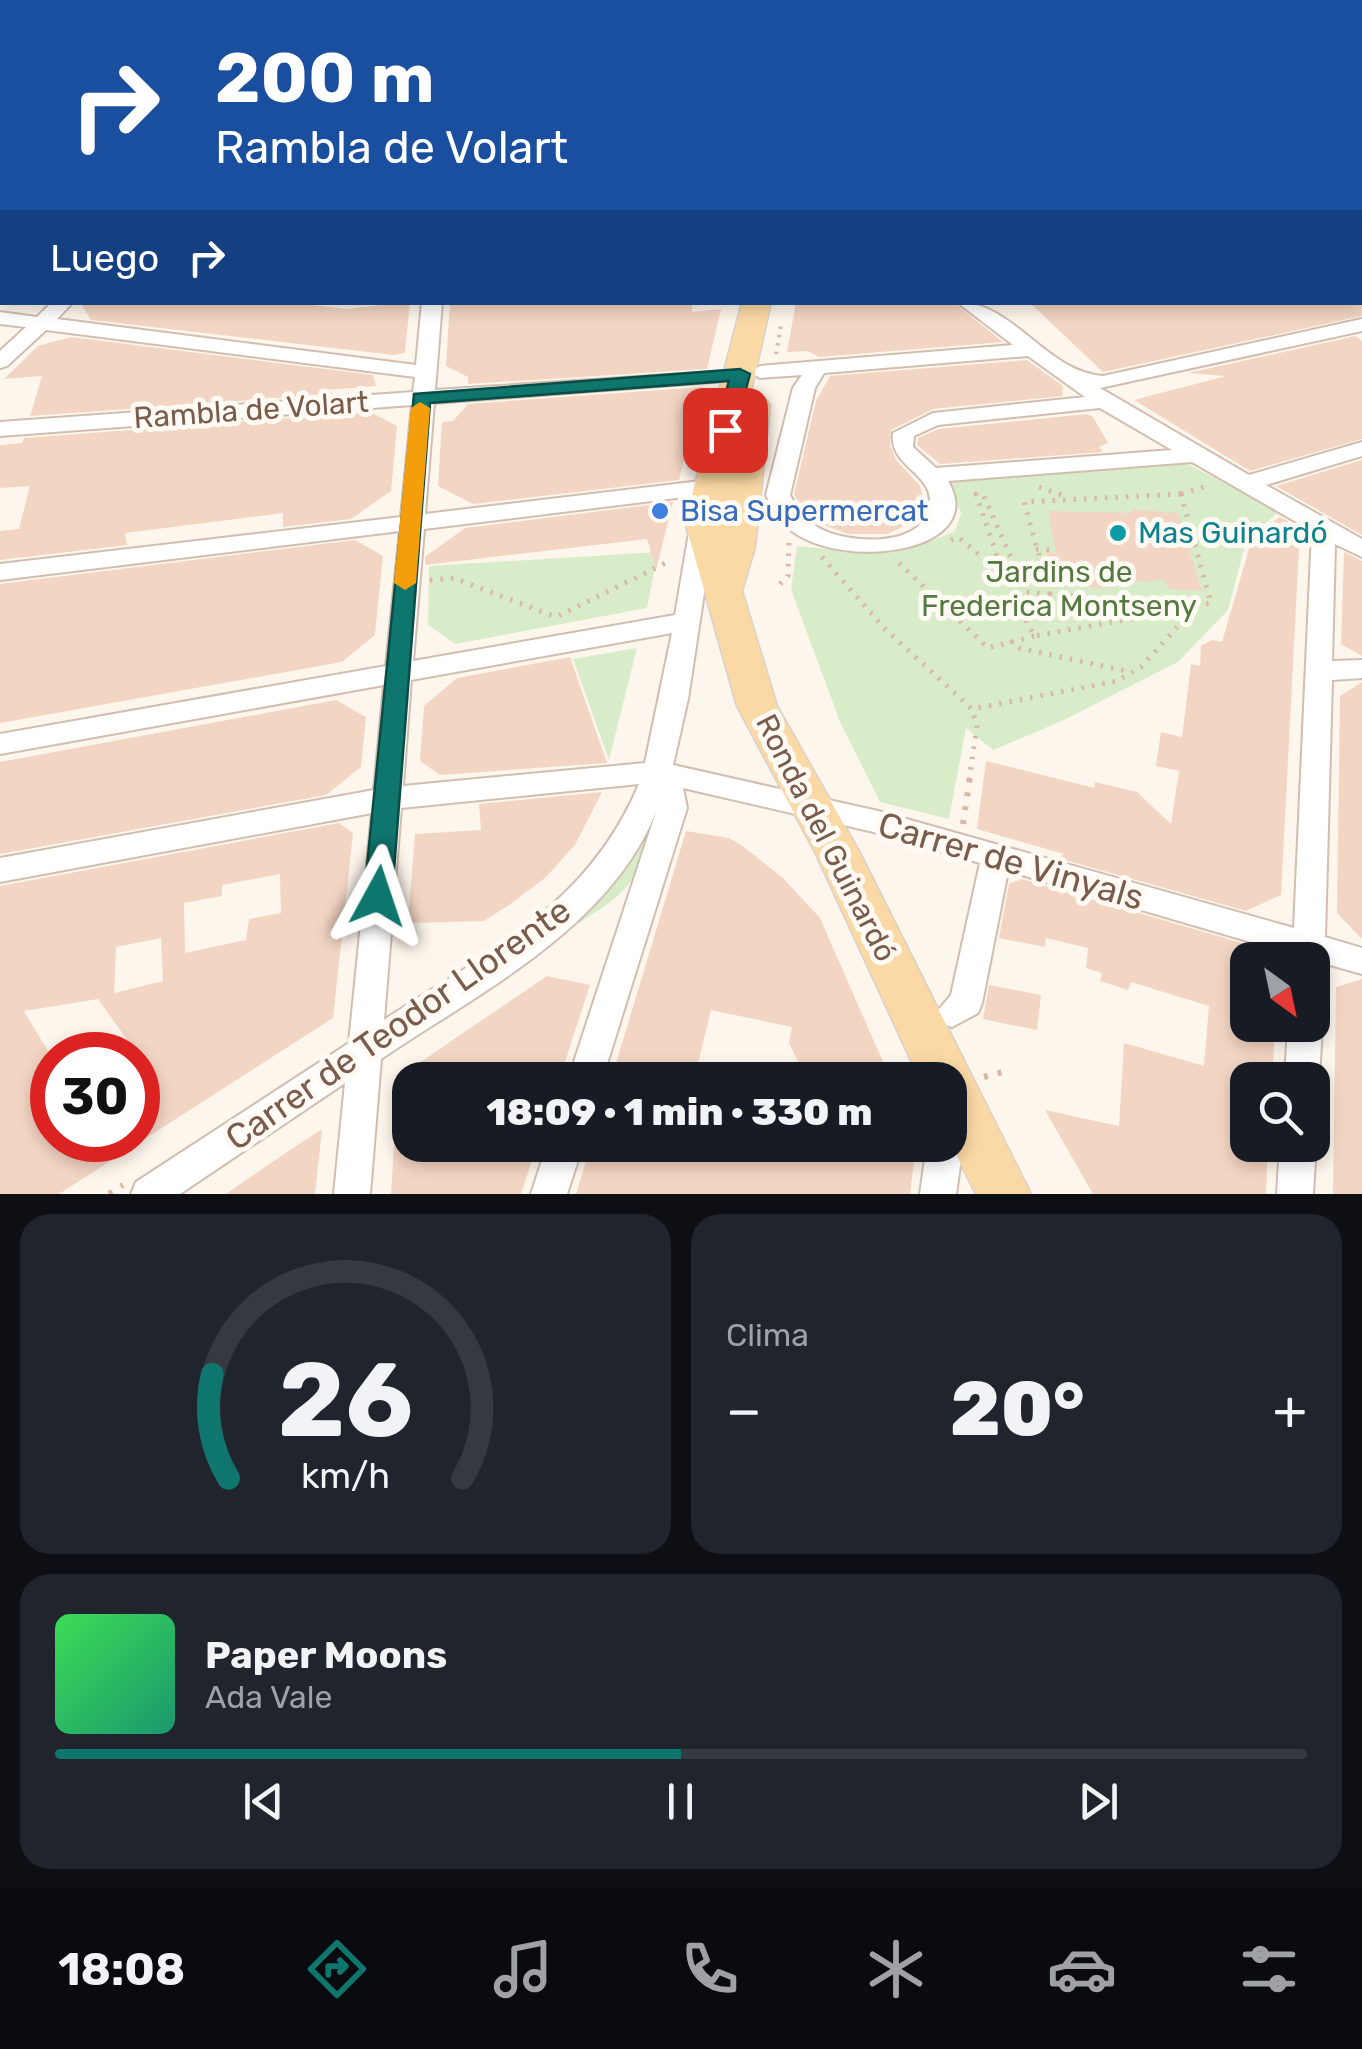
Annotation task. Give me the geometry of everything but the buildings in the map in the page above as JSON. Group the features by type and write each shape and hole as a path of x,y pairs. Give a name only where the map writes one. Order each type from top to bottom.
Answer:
{"main road":[{"name":"Ronda del Guinardó","path":"725,590 736,547 742,475 771,307"},
{"name":"Ronda del Guinardó","path":"759,368 706,504 725,590 757,706 949,1062"},
{"name":"Ronda del Guinardó","path":"967,1100 1004,1194"}],"street":[{"path":"0,362 61,305"},
{"path":"352,1194 420,398 432,305"},
{"path":"970,305 1103,401 1362,548"},
{"path":"0,318 423,372"},
{"path":"1073,380 1103,382 1362,325"},
{"name":"Rambla de Volart","path":"0,430 1029,350"},
{"path":"817,367 804,388 778,495 780,505 792,531 860,547 894,546 914,538 930,526 942,506 942,491 932,475 904,454 902,438 913,425 933,419 1103,401"},
{"path":"1247,483 1362,449"},
{"path":"932,475 1198,456"},
{"path":"0,572 410,522 706,504"},
{"name":"Carrer de Teodor Llorente","path":"149,1194 526,944 581,898 615,860 642,813 658,772 706,504"},
{"path":"1309,942 1324,527"},
{"path":"0,744 684,622"},
{"path":"1318,671 1362,669"},
{"path":"591,1062 672,808 668,785 658,772"},
{"name":"Carrer de Vinyals","path":"0,870 386,799 658,772 810,806 996,857 1273,942"},
{"path":"952,1013 966,1003 996,857"},
{"name":"Carrer de Vinyals","path":"1330,957 1362,962"},
{"path":"549,1194 559,1162"},
{"path":"938,1194 943,1162"},
{"path":"1295,1194 1297,1162"}],"path":[{"path":"759,368 771,307"},
{"path":"1050,594 1024,502 1064,496 1181,494 1212,484"},
{"path":"1029,488 1044,487 1064,496"},
{"path":"1034,636 1003,574 976,494 987,494 1026,592 1196,606"},
{"path":"911,557 896,564 988,648 1187,609 1211,603 1181,494"},
{"path":"780,584 788,576 788,538 792,531"},
{"path":"942,544 958,537 1003,574"},
{"path":"1036,549 1051,550 1059,584"},
{"path":"820,555 865,608 926,666 956,687 972,709 977,726 964,821"},
{"path":"424,580 454,578 556,617 672,560"},
{"path":"972,709 994,699 1095,685 1134,673 1164,644 1187,609"},
{"path":"1012,642 1020,648 1134,673"},
{"path":"967,1080 1003,1072"}],"green space":[{"name":"Jardins de Frederica Montseny","path":"1182,461 1279,512 1247,538 1228,610 1178,662 1064,720 993,750 966,728 949,819 880,802 840,722 791,589 797,546 878,551 915,545 955,531 961,514 948,478"},
{"path":"658,552 647,608 455,644 428,625 429,566"},
{"path":"637,648 609,760 573,659"},
{"path":"652,824 657,825 634,877 617,897 570,929 631,858"}],"slow traffic":[{"path":"405,583 420,408"}],"place":[{"name":"Bisa Supermercat","path":"660,511"},
{"name":"Mas Guinardó","path":"1118,533"}],"route":[{"path":"378,896 420,398 740,374 725,430"}]}
